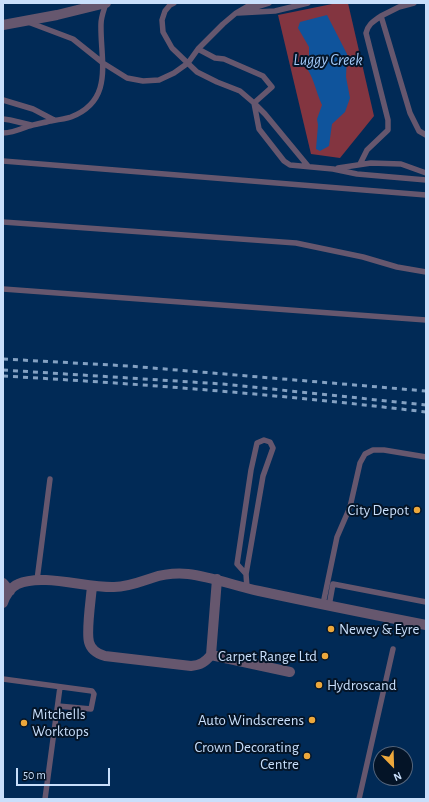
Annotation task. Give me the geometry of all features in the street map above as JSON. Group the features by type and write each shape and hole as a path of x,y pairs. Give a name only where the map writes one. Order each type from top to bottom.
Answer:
{"street":[{"path":"3,25 106,3"},
{"path":"3,603 6,587 37,580 114,588 135,584 153,577 170,574 188,574 217,578 247,588 426,625"},
{"path":"92,586 88,634 89,642 97,653 104,656 191,666 199,665 212,655 217,578"},
{"path":"212,655 290,672"}],"lane":[{"path":"3,133 9,133 54,120 70,118 81,113 98,97 101,88 103,64 101,23 106,3"},
{"path":"174,3 165,11 162,20 163,32 172,48 197,72 217,82 240,90 265,114 308,166"},
{"path":"26,21 73,39 103,64 127,78 143,81 159,80 174,74 188,63 198,49 218,28 236,13 253,3"},
{"path":"236,13 269,3"},
{"path":"236,13 275,11 308,3"},
{"path":"360,164 367,150 388,130 388,120 366,33 367,28 371,22 381,16 399,7 414,3"},
{"path":"381,16 410,113 419,131 426,135"},
{"path":"198,49 215,58 224,59 263,76 272,87 254,103"},
{"path":"3,100 33,109 54,120"},
{"path":"254,103 259,130 284,161 290,165 333,169 357,174 426,180"},
{"path":"3,119 31,126"},
{"path":"3,161 426,194"},
{"path":"333,169 371,163 401,164 426,173"},
{"path":"3,222 296,243 363,257 397,267 426,272"},
{"path":"3,289 426,320"},
{"path":"246,574 237,564 251,470 257,443 264,440 270,442 273,448 263,476 246,574 247,588"},
{"path":"326,605 337,537 350,507 360,463 365,454 373,450 384,450 426,457"},
{"path":"37,580 50,479"},
{"path":"326,605 333,584 426,602"},
{"path":"360,799 393,648"},
{"path":"3,679 92,691 94,694 91,709 58,706"},
{"path":"45,799 60,687"}],"shaded area":[{"path":"337,3 348,3 374,116 340,158 311,154 278,15"}],"water":[{"name":"Luggy Creek","path":"327,15 347,54 346,77 350,98 345,112 332,124 329,146 320,151 316,149 317,119 322,105 312,78 303,63 305,59 309,57 309,47 298,28 300,22"}],"railway":[{"path":"3,359 129,366 426,391"},
{"path":"3,370 223,384 426,405"},
{"path":"3,376 215,391 320,400 426,412"}],"place":[{"name":"City Depot","path":"417,510"},
{"name":"Newey & Eyre","path":"331,629"},
{"name":"Carpet Range Ltd","path":"325,656"},
{"name":"Hydroscand","path":"319,685"},
{"name":"Auto Windscreens","path":"312,720"},
{"name":"Mitchells Worktops","path":"24,723"},
{"name":"Crown Decorating Centre","path":"307,756"}]}
